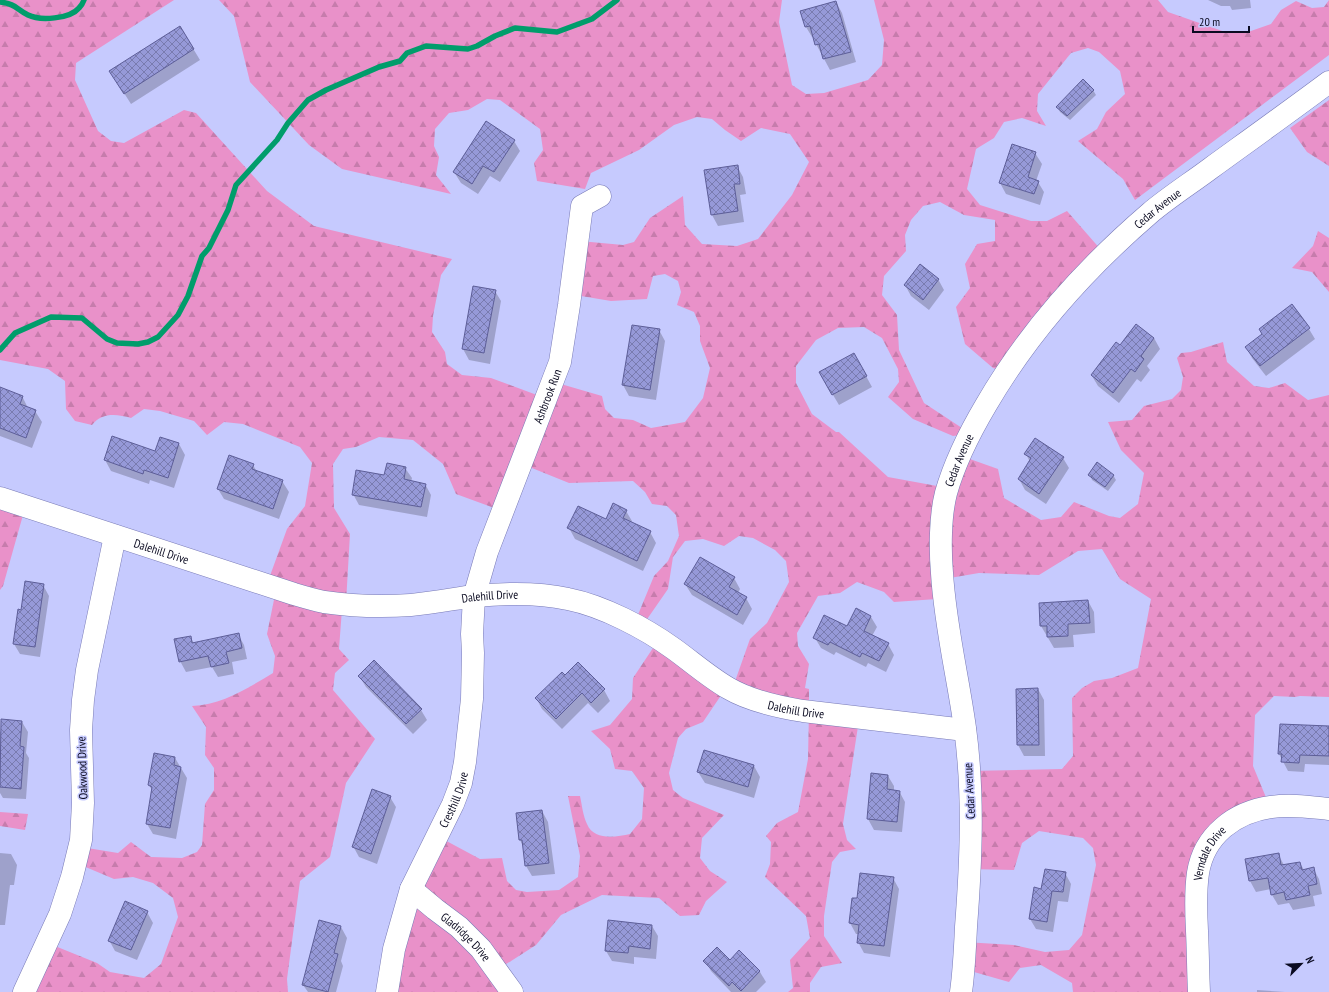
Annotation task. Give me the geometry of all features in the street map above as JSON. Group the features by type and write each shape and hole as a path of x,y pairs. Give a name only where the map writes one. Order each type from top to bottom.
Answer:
{"street":[{"name":"Cedar Avenue","path":"961,992 970,879 971,826 969,772 965,730 945,606 942,572 942,530 946,494 958,459 972,430 1004,375 1041,324 1116,243 1153,211 1329,82"},
{"name":"Ashbrook Run","path":"474,596 487,552 560,362 582,206 600,196"},
{"name":"Dalehill Drive","path":"0,498 294,594 323,602 351,605 411,605 474,596 520,593 544,594 569,599 595,607 638,626 674,649 699,669 729,689 763,703 803,711 965,730"},
{"name":"Oakwood Drive","path":"24,992 60,914 72,877 81,840 83,803 81,730 83,700 87,670 115,536"},
{"name":"Cresthill Drive","path":"387,992 394,949 411,889 453,804 461,783 465,762 472,699 472,634 474,596"},
{"name":"Verndale Drive","path":"1199,992 1196,904 1198,872 1206,849 1215,835 1231,821 1250,812 1271,807 1295,806 1329,809"},
{"name":"Gladridge Drive","path":"411,889 459,927 470,938 512,992"}],"green space":[{"path":"0,0 174,0 76,63 75,80 98,131 111,141 124,143 184,110 196,113 267,191 314,226 452,259 441,275 433,316 432,332 445,352 447,364 462,375 491,378 545,398 554,382 602,396 605,409 614,418 633,420 651,428 685,422 703,398 710,368 700,341 700,326 694,312 677,305 681,292 678,281 665,274 653,276 647,299 611,301 575,295 580,241 623,245 634,242 650,218 683,196 685,225 702,244 737,246 758,239 792,195 809,162 790,134 761,128 741,141 712,119 697,117 674,125 639,150 591,173 585,189 537,181 534,163 543,150 540,129 500,100 487,99 468,110 449,113 435,129 434,146 439,157 436,175 451,194 342,169 309,145 250,82 234,16 219,0 782,0 779,22 792,85 806,94 824,93 868,80 882,65 884,40 874,0 1158,0 1168,12 1228,33 1248,32 1271,24 1281,10 1296,1 1312,8 1324,7 1329,0 1329,55 1135,200 1123,179 1078,141 1097,129 1106,112 1125,94 1120,71 1099,52 1088,48 1071,53 1038,94 1037,111 1046,126 1022,118 1004,122 994,138 976,149 967,189 980,205 1031,221 1047,221 1067,211 1102,251 999,370 993,368 965,344 956,307 970,288 965,264 977,244 995,241 995,220 964,215 940,202 923,206 911,220 905,235 906,251 884,276 882,295 897,315 899,350 924,403 962,428 961,435 953,436 913,419 888,397 899,382 898,369 882,338 864,327 838,328 816,340 796,366 796,383 812,414 836,432 839,432 888,477 937,486 953,453 998,469 1004,498 1041,520 1061,517 1074,502 1109,516 1120,518 1138,504 1144,473 1121,450 1108,422 1132,420 1144,406 1172,399 1181,390 1183,377 1177,358 1181,353 1191,352 1223,342 1227,362 1254,386 1269,388 1285,383 1308,400 1329,395 1329,697 1274,696 1255,715 1253,766 1270,807 1196,854 1189,992 1073,992 1072,983 1041,965 1020,968 1009,982 960,968 964,942 1014,945 1045,952 1069,950 1082,935 1096,865 1093,848 1083,838 1039,831 1022,843 1014,870 965,869 968,771 1062,769 1073,756 1072,698 1082,688 1094,681 1112,678 1138,668 1151,599 1120,579 1102,549 1078,551 1039,575 979,573 938,580 937,599 894,602 884,592 857,582 840,593 818,596 797,633 798,646 809,664 805,688 809,689 809,710 733,687 750,639 767,623 789,582 786,561 775,550 753,538 739,536 724,546 703,539 685,541 673,557 668,589 643,625 635,622 654,576 668,561 679,536 676,515 667,506 652,504 645,492 633,481 569,483 522,464 497,509 456,494 443,464 413,440 379,437 356,447 343,449 333,464 334,508 350,534 346,603 342,609 339,649 349,660 335,673 333,690 375,739 346,783 330,857 300,881 287,979 288,992 21,992 50,944 97,963 110,972 144,978 161,964 178,917 173,898 153,883 133,877 114,879 69,860 75,846 118,853 131,842 151,857 182,858 197,852 202,845 205,804 214,790 214,768 205,755 206,727 192,706 214,703 234,695 273,673 275,656 267,634 276,590 267,584 287,529 305,506 312,463 300,447 243,424 224,422 207,435 194,421 160,411 144,409 131,418 115,415 105,416 100,418 92,425 75,421 66,409 65,381 48,369 0,360"},
{"path":"1329,100 1329,166 1307,152 1290,128"},
{"path":"1318,231 1329,238 1329,292 1312,272 1292,268 1313,246"},
{"path":"0,501 23,515 3,586 0,590"},
{"path":"659,639 724,691 703,722 686,729 678,738 669,773 673,790 683,798 724,815 702,838 700,858 710,871 727,882 706,901 699,915 680,916 659,898 602,895 561,915 536,945 500,968 516,992 387,992 439,837 480,859 502,858 507,881 516,890 527,892 559,890 578,877 580,856 568,796 580,796 587,824 590,829 600,835 612,837 630,834 642,819 644,788 632,771 615,769 610,749 591,731 610,725 632,699 633,678"},
{"path":"809,710 859,720 843,824 847,840 856,849 840,852 832,862 824,916 824,936 842,963 821,967 810,983 810,992 788,992 793,988 790,960 810,938 806,916 765,877 770,864 771,842 766,836 777,823 798,812 808,759"},
{"path":"0,812 28,814 25,830 0,826"}],"building":[{"path":"836,1 851,52 823,59 819,44 815,45 810,26 805,27 800,11"},
{"path":"180,26 194,49 124,94 109,71"},
{"path":"1083,79 1094,90 1067,116 1056,107"},
{"path":"486,121 515,140 494,172 483,166 472,184 453,172"},
{"path":"1012,144 1036,152 1028,177 1039,181 1034,194 999,183"},
{"path":"738,165 740,184 734,184 738,211 711,215 704,170"},
{"path":"920,264 939,279 923,300 904,285"},
{"path":"473,286 496,290 484,353 462,349"},
{"path":"1292,304 1310,328 1260,366 1245,347 1262,334 1259,329"},
{"path":"1136,324 1154,338 1141,356 1144,359 1135,372 1131,369 1113,393 1091,375 1116,342 1120,345"},
{"path":"632,325 660,329 650,390 622,385"},
{"path":"854,353 867,376 832,395 819,372"},
{"path":"0,387 23,396 20,404 36,410 26,438 0,428"},
{"path":"112,436 155,451 160,437 179,443 168,478 144,470 143,474 104,460"},
{"path":"1035,438 1064,457 1039,494 1018,479 1031,458 1024,454"},
{"path":"229,455 254,464 252,469 283,480 273,509 217,489"},
{"path":"1097,462 1114,475 1105,487 1088,475"},
{"path":"387,463 406,467 404,479 426,484 421,507 352,495 356,470 384,475"},
{"path":"613,503 627,510 623,518 651,531 637,561 567,528 578,506 606,519"},
{"path":"700,557 735,577 729,587 747,597 737,615 684,584"},
{"path":"25,581 44,584 35,647 13,644 18,609 21,610"},
{"path":"1088,600 1090,623 1068,624 1068,636 1047,637 1047,626 1040,626 1039,603"},
{"path":"856,608 871,616 864,631 889,643 879,661 862,653 860,657 830,642 828,645 813,638 824,615 847,626"},
{"path":"239,633 242,648 226,652 229,663 211,667 208,656 179,662 174,639 191,636 192,643"},
{"path":"374,660 422,709 406,724 358,676"},
{"path":"578,662 605,689 591,703 582,693 556,719 535,698 562,672 565,675"},
{"path":"1038,688 1039,745 1017,745 1016,689"},
{"path":"1,719 22,721 20,746 24,747 21,789 0,787"},
{"path":"1280,724 1329,726 1329,756 1300,755 1299,763 1281,762 1282,754 1278,754"},
{"path":"704,750 754,765 748,787 697,772"},
{"path":"154,753 175,757 174,765 181,767 170,828 146,824 152,787 148,785"},
{"path":"871,773 888,775 887,789 900,791 897,822 867,819"},
{"path":"372,789 391,796 371,854 352,847"},
{"path":"542,810 549,863 525,866 522,840 519,840 516,813"},
{"path":"1279,853 1281,865 1300,862 1302,870 1314,867 1317,884 1308,886 1310,895 1286,900 1284,892 1271,895 1268,878 1249,881 1245,859"},
{"path":"1045,869 1066,872 1063,892 1052,891 1047,922 1029,919 1034,887 1041,889"},
{"path":"860,873 894,877 884,946 857,943 859,925 849,923 852,898 857,898"},
{"path":"125,901 148,911 131,950 108,941"},
{"path":"319,920 341,926 334,953 338,954 328,992 302,985"},
{"path":"608,920 652,925 650,949 629,946 628,953 605,951"},
{"path":"717,947 730,960 739,950 760,971 741,991 732,982 729,986 703,961"}],"waterway":[{"path":"0,2 13,5 24,13 33,17 55,18 75,12 84,0"},
{"path":"0,350 15,333 51,317 82,318 107,339 117,343 138,344 148,342 158,337 178,315 188,296 202,256 209,248 228,210 236,185 277,140 288,123 308,100 326,90 379,67 400,61 407,53 426,46 468,49 515,28 557,32 592,19 617,0"}]}
